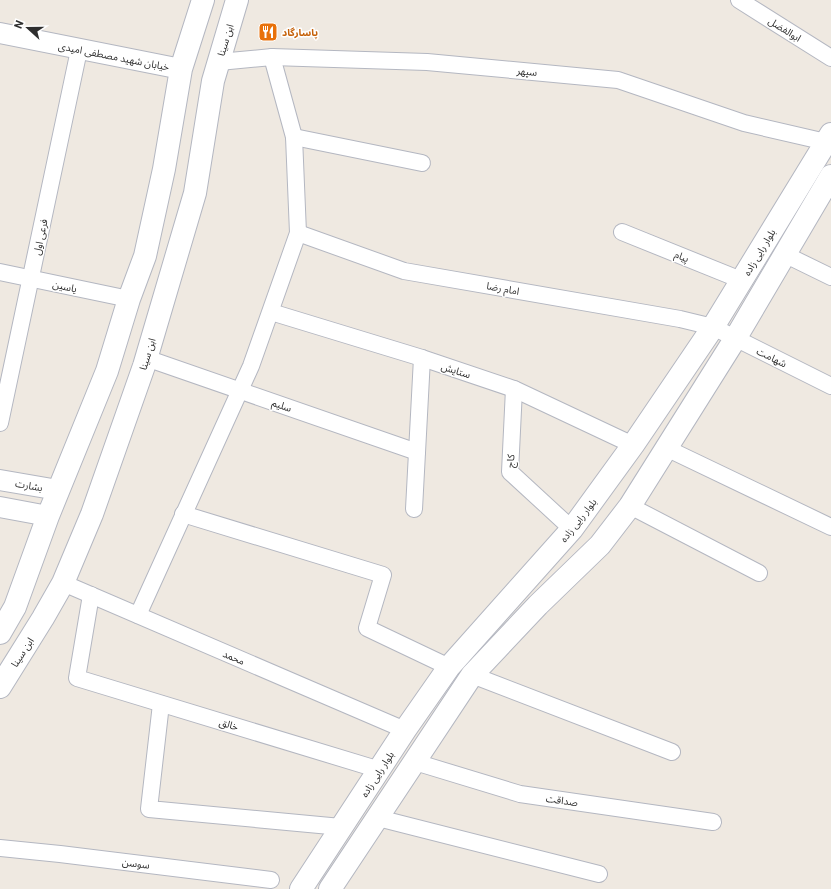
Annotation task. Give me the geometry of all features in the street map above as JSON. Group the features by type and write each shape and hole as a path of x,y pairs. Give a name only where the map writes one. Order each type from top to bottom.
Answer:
{"main road":[{"path":"0,633 15,607 58,490 107,371 129,299 146,256 164,169 181,70 203,0"},
{"name":"ابن سینا","path":"2,677 44,618 63,583 92,514 146,358 195,192 213,81 237,0"},
{"name":"بلوار رایی زاده","path":"301,889 405,730 449,667 572,529 633,445 712,327 828,138"},
{"path":"330,889 472,675 538,605 600,545 630,506 735,339 831,176"},
{"path":"15,607 26,618 44,618"}],"street":[{"name":"ابوالفضل","path":"739,0 831,58"},
{"name":"خیابان شهید مصطفی امیدی","path":"0,33 181,70"},
{"name":"فرعی اول","path":"0,423 80,50"},
{"name":"سپهر","path":"219,62 272,57 427,62 618,80 744,123 828,138"},
{"path":"138,615 251,366 298,233 294,137 272,57"},
{"path":"294,137 422,163"},
{"name":"پیام","path":"622,232 741,280"},
{"name":"امام رضا","path":"298,233 404,271 680,319 712,327"},
{"path":"784,254 831,277"},
{"name":"یاسین","path":"0,272 129,299"},
{"name":"ستایش","path":"271,312 422,358 514,389 633,445"},
{"name":"شهامت","path":"712,327 831,386"},
{"name":"سلیم","path":"146,358 417,452"},
{"path":"414,509 422,358"},
{"name":"کاج","path":"514,389 510,472 572,529"},
{"path":"666,448 831,527"},
{"name":"بشارت","path":"0,480 58,490"},
{"path":"630,506 759,573"},
{"path":"0,507 48,516"},
{"path":"184,514 383,575 368,628 449,667"},
{"name":"محمد","path":"63,583 405,730"},
{"path":"521,588 538,605"},
{"name":"خالق","path":"91,595 78,678 380,770"},
{"path":"472,675 672,752"},
{"path":"161,704 149,809 342,827"},
{"name":"صداقت","path":"415,762 520,794 713,822"},
{"path":"378,818 599,874"},
{"name":"سوسن","path":"0,848 271,880"}],"place":[{"name":"پاسارگاد","path":"268,32"}]}
